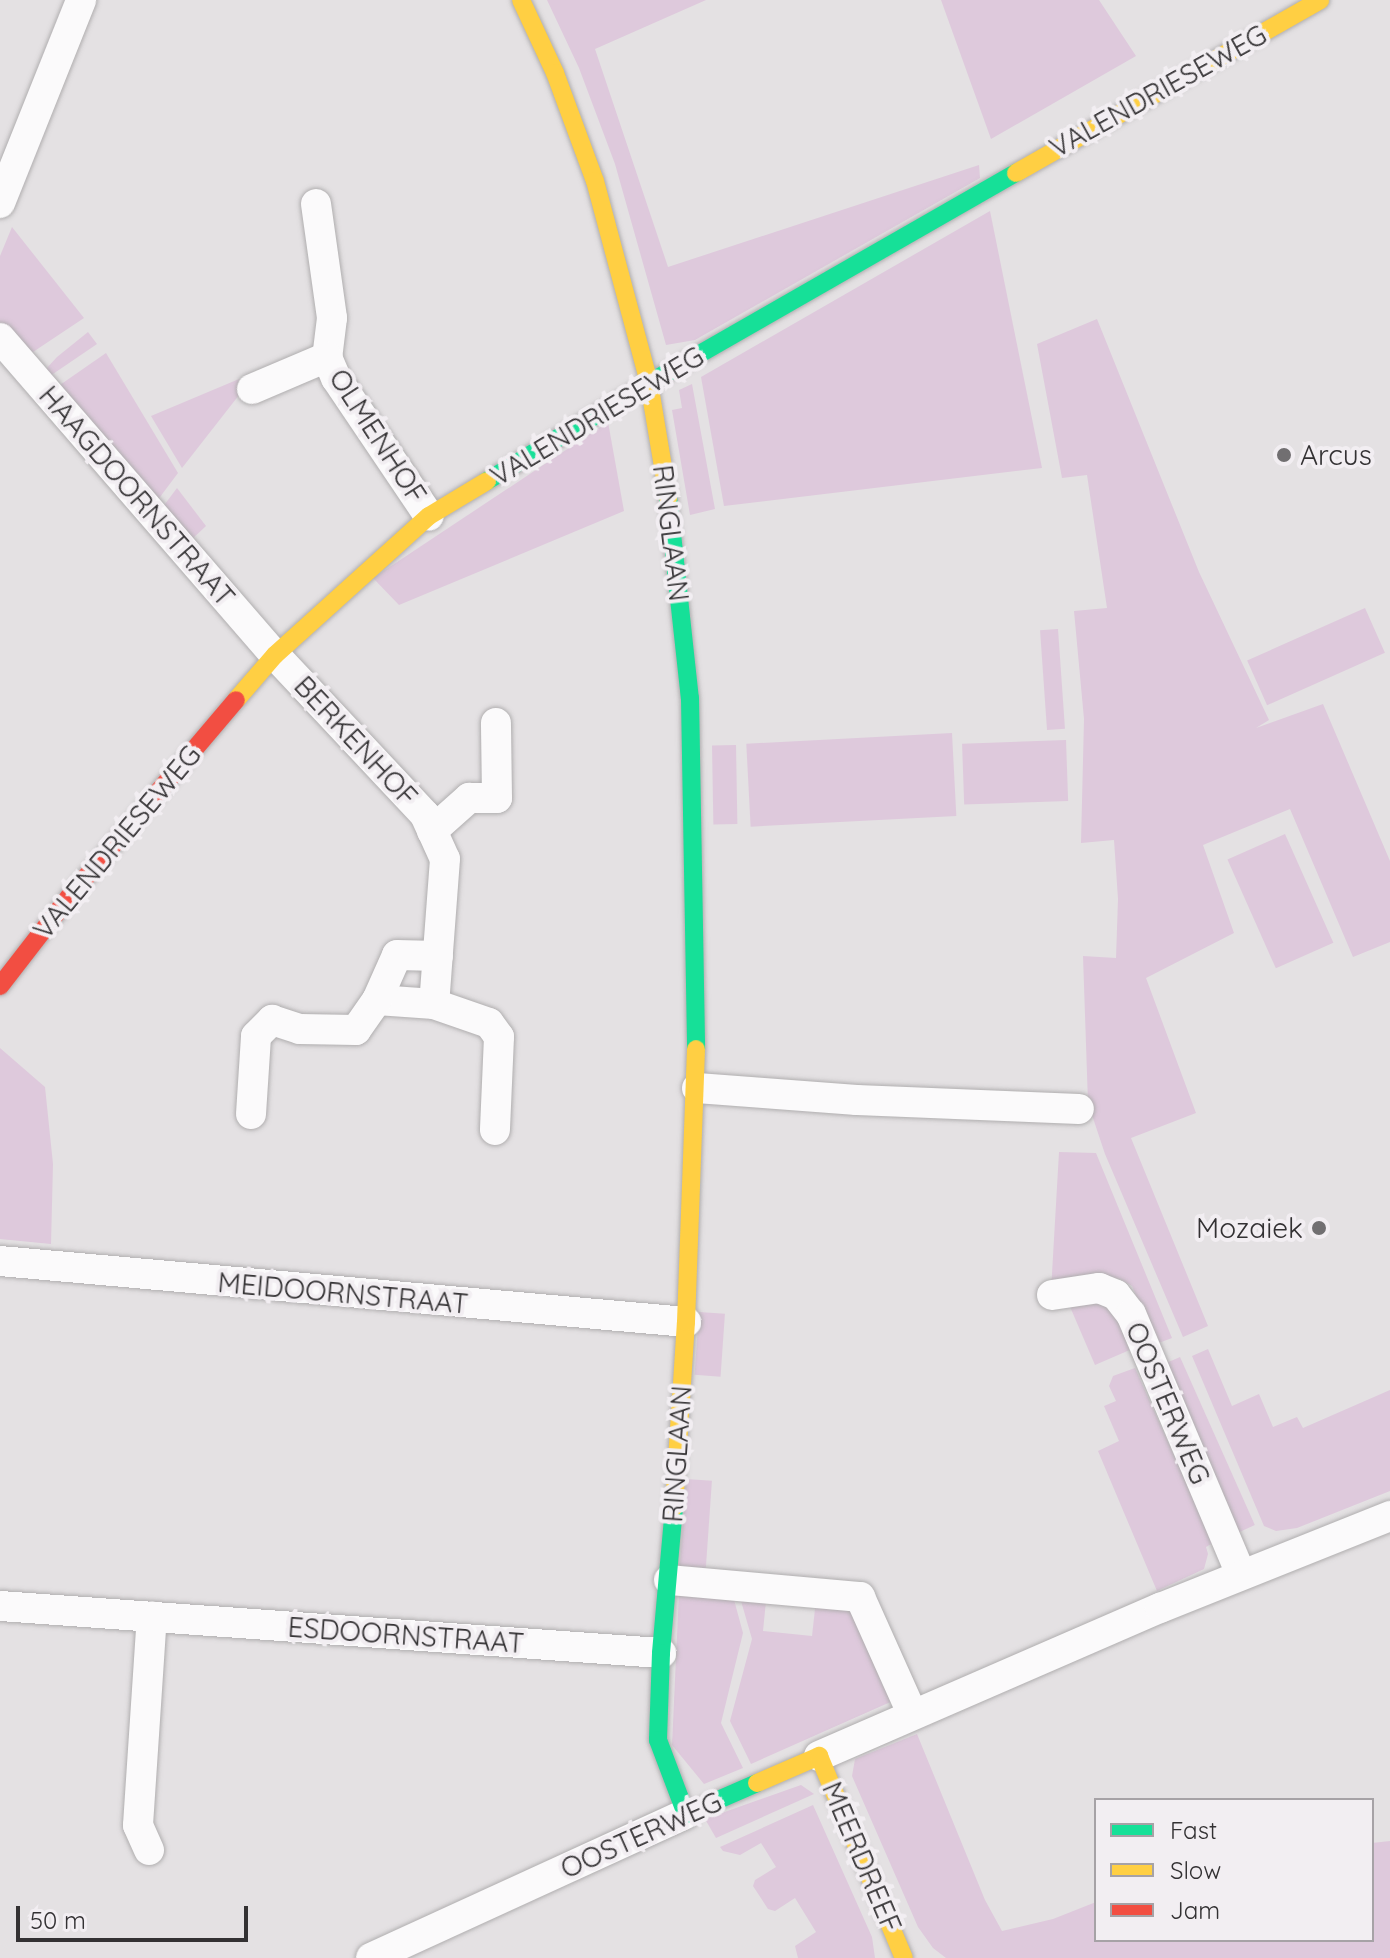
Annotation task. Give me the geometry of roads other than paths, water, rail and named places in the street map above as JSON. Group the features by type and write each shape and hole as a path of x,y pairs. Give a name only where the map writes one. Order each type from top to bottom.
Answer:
{"street":[{"path":"0,203 81,0"},
{"name":"RINGLAAN","path":"521,0 555,73 595,181 649,383 672,522 690,698 697,1088 686,1322 669,1580 661,1653 658,1740 686,1814"},
{"name":"VALENDRIESEWEG","path":"0,986 69,897 275,655 429,516 649,383 1320,0"},
{"name":"OLMENHOF","path":"316,204 332,318 327,357 336,378 429,516"},
{"name":"HAAGDOORNSTRAAT","path":"0,338 275,655"},
{"name":"OLMENHOF","path":"252,389 327,357"},
{"name":"BERKENHOF","path":"275,655 425,815 445,859 434,1004"},
{"name":"BERKENHOF","path":"432,831 469,798 497,798 496,723"},
{"path":"251,1114 256,1036 272,1020 300,1029 356,1030 377,1000 397,955 438,956"},
{"path":"377,1000 434,1004 489,1023 499,1037 495,1130"},
{"path":"697,1088 857,1100 1079,1109"},
{"name":"MEIDOORNSTRAAT","path":"0,1261 686,1322"},
{"name":"OOSTERWEG","path":"1052,1295 1099,1288 1116,1295 1131,1314 1241,1575"},
{"name":"OOSTERWEG","path":"371,1958 912,1713 1390,1516"},
{"path":"669,1580 860,1597 912,1713"},
{"name":"ESDOORNSTRAAT","path":"0,1606 661,1653"},
{"path":"149,1850 138,1825 152,1616"},
{"name":"MEERDREEF","path":"819,1756 904,1958"}],"place":[{"name":"Arcus","path":"1284,455"},
{"name":"Mozaiek","path":"1319,1228"}]}
